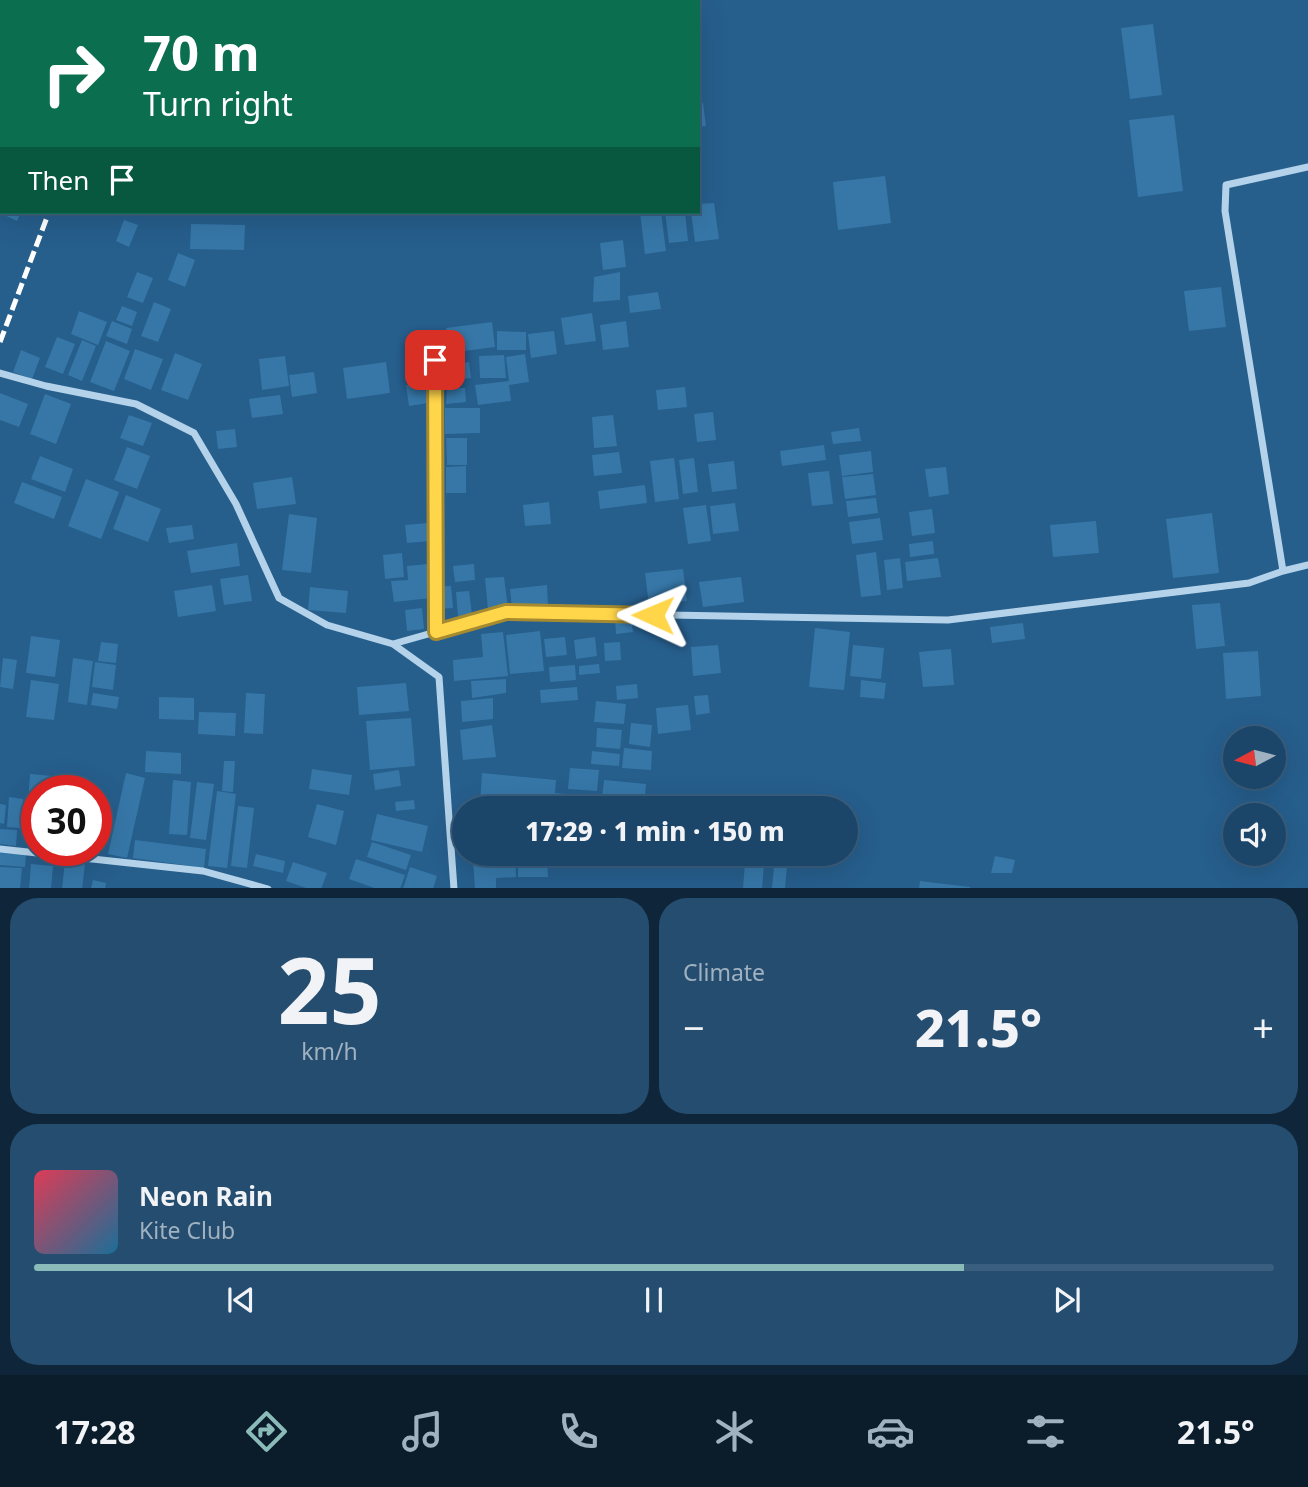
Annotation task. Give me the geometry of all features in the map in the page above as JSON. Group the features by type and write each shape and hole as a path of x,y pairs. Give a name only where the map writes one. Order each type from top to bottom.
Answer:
{"street":[{"path":"1283,571 1225,211 1226,185 1308,167"},
{"path":"435,360 436,632"},
{"path":"0,373 46,386 136,404 194,433 236,504 279,598 327,625 393,644 439,677 454,888"},
{"path":"393,644 506,612 948,620 1249,583 1308,565"},
{"path":"0,849 204,871 268,888"}],"building":[{"path":"1153,24 1162,95 1130,99 1121,28"},
{"path":"703,103 706,126 700,127 700,104"},
{"path":"1174,115 1183,191 1138,197 1129,120"},
{"path":"885,176 891,223 838,230 833,182"},
{"path":"714,203 719,239 695,242 691,214 700,214 700,204"},
{"path":"2,214 20,214 17,221"},
{"path":"640,214 661,214 666,251 645,254"},
{"path":"665,214 685,214 688,241 669,243"},
{"path":"124,220 138,225 129,247 116,241"},
{"path":"191,224 245,225 244,250 190,249"},
{"path":"623,240 626,267 603,270 600,243"},
{"path":"178,253 195,260 185,287 168,280"},
{"path":"137,272 153,278 143,303 127,297"},
{"path":"620,272 620,300 593,302 594,277"},
{"path":"1221,287 1226,327 1189,331 1184,291"},
{"path":"658,292 661,309 630,313 628,296"},
{"path":"154,302 171,309 158,342 141,336"},
{"path":"122,306 137,312 132,326 116,320"},
{"path":"79,311 107,322 98,345 71,334"},
{"path":"592,313 596,341 565,345 561,318"},
{"path":"112,321 132,329 127,344 106,336"},
{"path":"626,321 629,347 603,350 600,325"},
{"path":"492,322 495,347 449,353 446,328"},
{"path":"497,331 526,332 526,350 497,350"},
{"path":"554,331 557,354 531,358 528,334"},
{"path":"57,337 75,344 63,374 45,367"},
{"path":"82,340 96,346 82,381 68,375"},
{"path":"106,341 130,351 114,391 90,382"},
{"path":"135,349 163,359 151,390 124,379"},
{"path":"21,350 40,358 32,379 13,372"},
{"path":"175,353 202,364 188,400 161,390"},
{"path":"525,354 529,382 509,385 511,401 478,405 475,385 509,381 506,357"},
{"path":"504,355 506,378 480,378 479,356"},
{"path":"285,356 289,386 262,390 259,359"},
{"path":"386,362 390,393 347,399 343,368"},
{"path":"469,362 471,378 443,381 441,366"},
{"path":"314,372 317,393 292,397 289,375"},
{"path":"425,382 428,403 409,406 406,385"},
{"path":"685,387 687,407 658,410 656,390"},
{"path":"447,388 465,388 466,402 446,404"},
{"path":"0,393 28,404 19,427 0,420"},
{"path":"45,394 71,404 56,444 30,434"},
{"path":"280,395 283,414 252,418 249,399"},
{"path":"445,408 480,408 480,433 445,434"},
{"path":"713,412 716,440 697,442 694,414"},
{"path":"129,415 152,423 143,446 120,438"},
{"path":"613,415 617,446 594,448 592,417"},
{"path":"859,428 861,441 833,444 831,432"},
{"path":"235,429 237,447 218,449 216,431"},
{"path":"446,438 467,438 467,465 447,465"},
{"path":"824,445 826,460 782,466 780,451"},
{"path":"127,447 150,456 137,489 114,480"},
{"path":"871,451 873,472 842,476 839,455"},
{"path":"619,452 622,473 594,476 592,455"},
{"path":"40,456 73,469 65,492 31,479"},
{"path":"674,458 679,499 655,502 650,461"},
{"path":"694,458 698,492 683,494 679,460"},
{"path":"734,461 737,489 712,492 708,464"},
{"path":"466,466 466,493 446,493 446,467"},
{"path":"946,467 949,494 929,497 925,469"},
{"path":"829,471 833,504 812,506 808,473"},
{"path":"873,474 876,495 845,499 842,477"},
{"path":"292,477 296,504 257,509 253,483"},
{"path":"86,479 119,492 101,539 68,526"},
{"path":"22,482 62,497 54,519 14,503"},
{"path":"645,485 647,503 600,509 598,491"},
{"path":"126,495 161,509 148,542 113,529"},
{"path":"876,498 878,513 848,517 846,501"},
{"path":"549,502 551,524 525,526 523,505"},
{"path":"735,503 739,531 713,534 710,506"},
{"path":"706,505 711,541 688,544 683,508"},
{"path":"932,509 935,533 912,536 909,512"},
{"path":"1212,513 1219,573 1173,578 1166,519"},
{"path":"289,514 317,518 311,573 282,570"},
{"path":"880,518 883,540 852,544 849,522"},
{"path":"1096,521 1099,553 1053,557 1050,525"},
{"path":"429,523 431,541 407,543 405,525"},
{"path":"192,525 194,539 169,543 166,528"},
{"path":"933,541 934,554 910,557 909,544"},
{"path":"237,543 240,566 191,573 187,551"},
{"path":"876,552 881,595 861,597 856,555"},
{"path":"402,553 404,577 385,579 383,555"},
{"path":"900,558 903,588 887,590 884,560"},
{"path":"938,558 941,577 907,581 905,562"},
{"path":"428,564 431,598 394,602 391,581 408,580 407,566"},
{"path":"474,564 475,580 455,582 453,566"},
{"path":"683,569 687,601 649,605 645,573"},
{"path":"248,575 252,601 224,605 220,579"},
{"path":"504,577 508,608 488,610 485,578"},
{"path":"741,577 744,602 703,607 699,582"},
{"path":"212,585 216,611 178,617 174,591"},
{"path":"547,585 548,605 512,608 510,589"},
{"path":"451,586 453,608 437,609 435,587"},
{"path":"310,587 348,591 346,613 308,610"},
{"path":"469,591 472,615 458,616 456,592"},
{"path":"1220,603 1225,646 1196,649 1192,605"},
{"path":"422,608 424,629 407,631 405,610"},
{"path":"631,617 633,632 616,634 615,619"},
{"path":"1023,623 1025,639 992,643 990,627"},
{"path":"815,628 850,632 844,690 809,687"},
{"path":"540,631 544,671 510,674 506,635"},
{"path":"503,632 508,676 454,681 453,660 483,657 481,634"},
{"path":"31,636 60,640 55,677 26,673"},
{"path":"565,637 567,655 546,657 544,639"},
{"path":"595,637 597,656 576,659 574,640"},
{"path":"101,642 118,644 116,663 98,661"},
{"path":"620,642 621,660 605,661 604,643"},
{"path":"718,645 721,673 693,676 691,647"},
{"path":"853,645 884,648 881,679 850,676"},
{"path":"951,649 954,685 923,687 919,652"},
{"path":"1258,651 1261,696 1226,699 1223,653"},
{"path":"3,658 17,660 13,689 0,687"},
{"path":"73,658 93,661 87,705 68,702"},
{"path":"95,662 116,665 113,690 92,687"},
{"path":"599,664 600,673 579,675 579,666"},
{"path":"575,665 576,680 550,682 549,667"},
{"path":"506,679 506,693 472,698 471,681"},
{"path":"31,680 59,684 54,720 26,717"},
{"path":"861,680 886,683 884,699 860,697"},
{"path":"406,683 409,711 359,715 357,687"},
{"path":"637,684 638,698 617,700 616,686"},
{"path":"577,687 578,700 541,703 540,690"},
{"path":"93,693 119,697 117,709 91,705"},
{"path":"246,693 265,694 263,734 244,733"},
{"path":"708,695 710,713 696,715 694,696"},
{"path":"159,697 194,698 194,720 159,719"},
{"path":"493,698 493,719 462,722 461,701"},
{"path":"596,701 626,704 624,724 594,722"},
{"path":"688,705 691,730 658,734 656,708"},
{"path":"199,712 236,713 235,736 198,734"},
{"path":"411,718 415,766 370,770 366,721"},
{"path":"631,723 652,725 650,747 629,744"},
{"path":"492,725 496,757 463,760 460,730"},
{"path":"597,728 622,730 620,749 596,747"},
{"path":"624,748 652,751 651,770 622,768"},
{"path":"146,751 181,753 181,774 145,772"},
{"path":"592,751 620,754 619,766 591,764"},
{"path":"224,761 235,761 233,792 222,791"},
{"path":"570,768 599,770 597,791 568,789"},
{"path":"312,769 352,775 349,795 309,789"},
{"path":"399,770 401,786 375,790 373,774"},
{"path":"126,773 145,778 127,858 112,855 112,836"},
{"path":"482,773 556,780 555,793 587,796 480,796"},
{"path":"173,780 191,782 187,835 169,834"},
{"path":"604,780 646,784 645,796 602,796"},
{"path":"197,782 214,784 206,840 190,838"},
{"path":"217,791 236,794 227,868 208,866"},
{"path":"9,797 21,799 21,828 7,827"},
{"path":"414,800 415,809 396,811 395,802"},
{"path":"0,804 6,805 4,824 0,823"},
{"path":"317,804 344,811 336,845 308,837"},
{"path":"238,806 254,808 247,868 231,866"},
{"path":"377,814 428,826 422,852 371,840"},
{"path":"0,829 17,830 16,846 0,844"},
{"path":"135,840 206,849 204,868 133,858"},
{"path":"372,842 411,855 406,870 367,857"},
{"path":"0,853 21,854 21,866 25,866 25,867 0,865"},
{"path":"256,854 285,861 283,873 253,866"},
{"path":"995,856 1015,860 1012,873 991,873"},
{"path":"356,859 405,875 400,888 374,888 349,879"},
{"path":"293,862 327,873 321,888 306,888 286,881"},
{"path":"31,866 53,866 51,888 29,888"},
{"path":"64,866 85,866 82,888 62,888"},
{"path":"474,866 515,866 516,877 496,878 496,888 475,888"},
{"path":"518,866 547,866 548,877 518,877"},
{"path":"745,866 764,866 762,888 743,888"},
{"path":"774,866 787,866 785,888 772,888"},
{"path":"0,867 22,868 20,888 0,888"},
{"path":"410,867 437,876 433,888 403,888"},
{"path":"93,880 106,883 105,888 91,888"},
{"path":"920,881 970,887 970,888 919,888"}],"railway":[{"path":"0,342 48,214"}],"route":[{"path":"435,360 436,632 506,612 653,615"}]}
